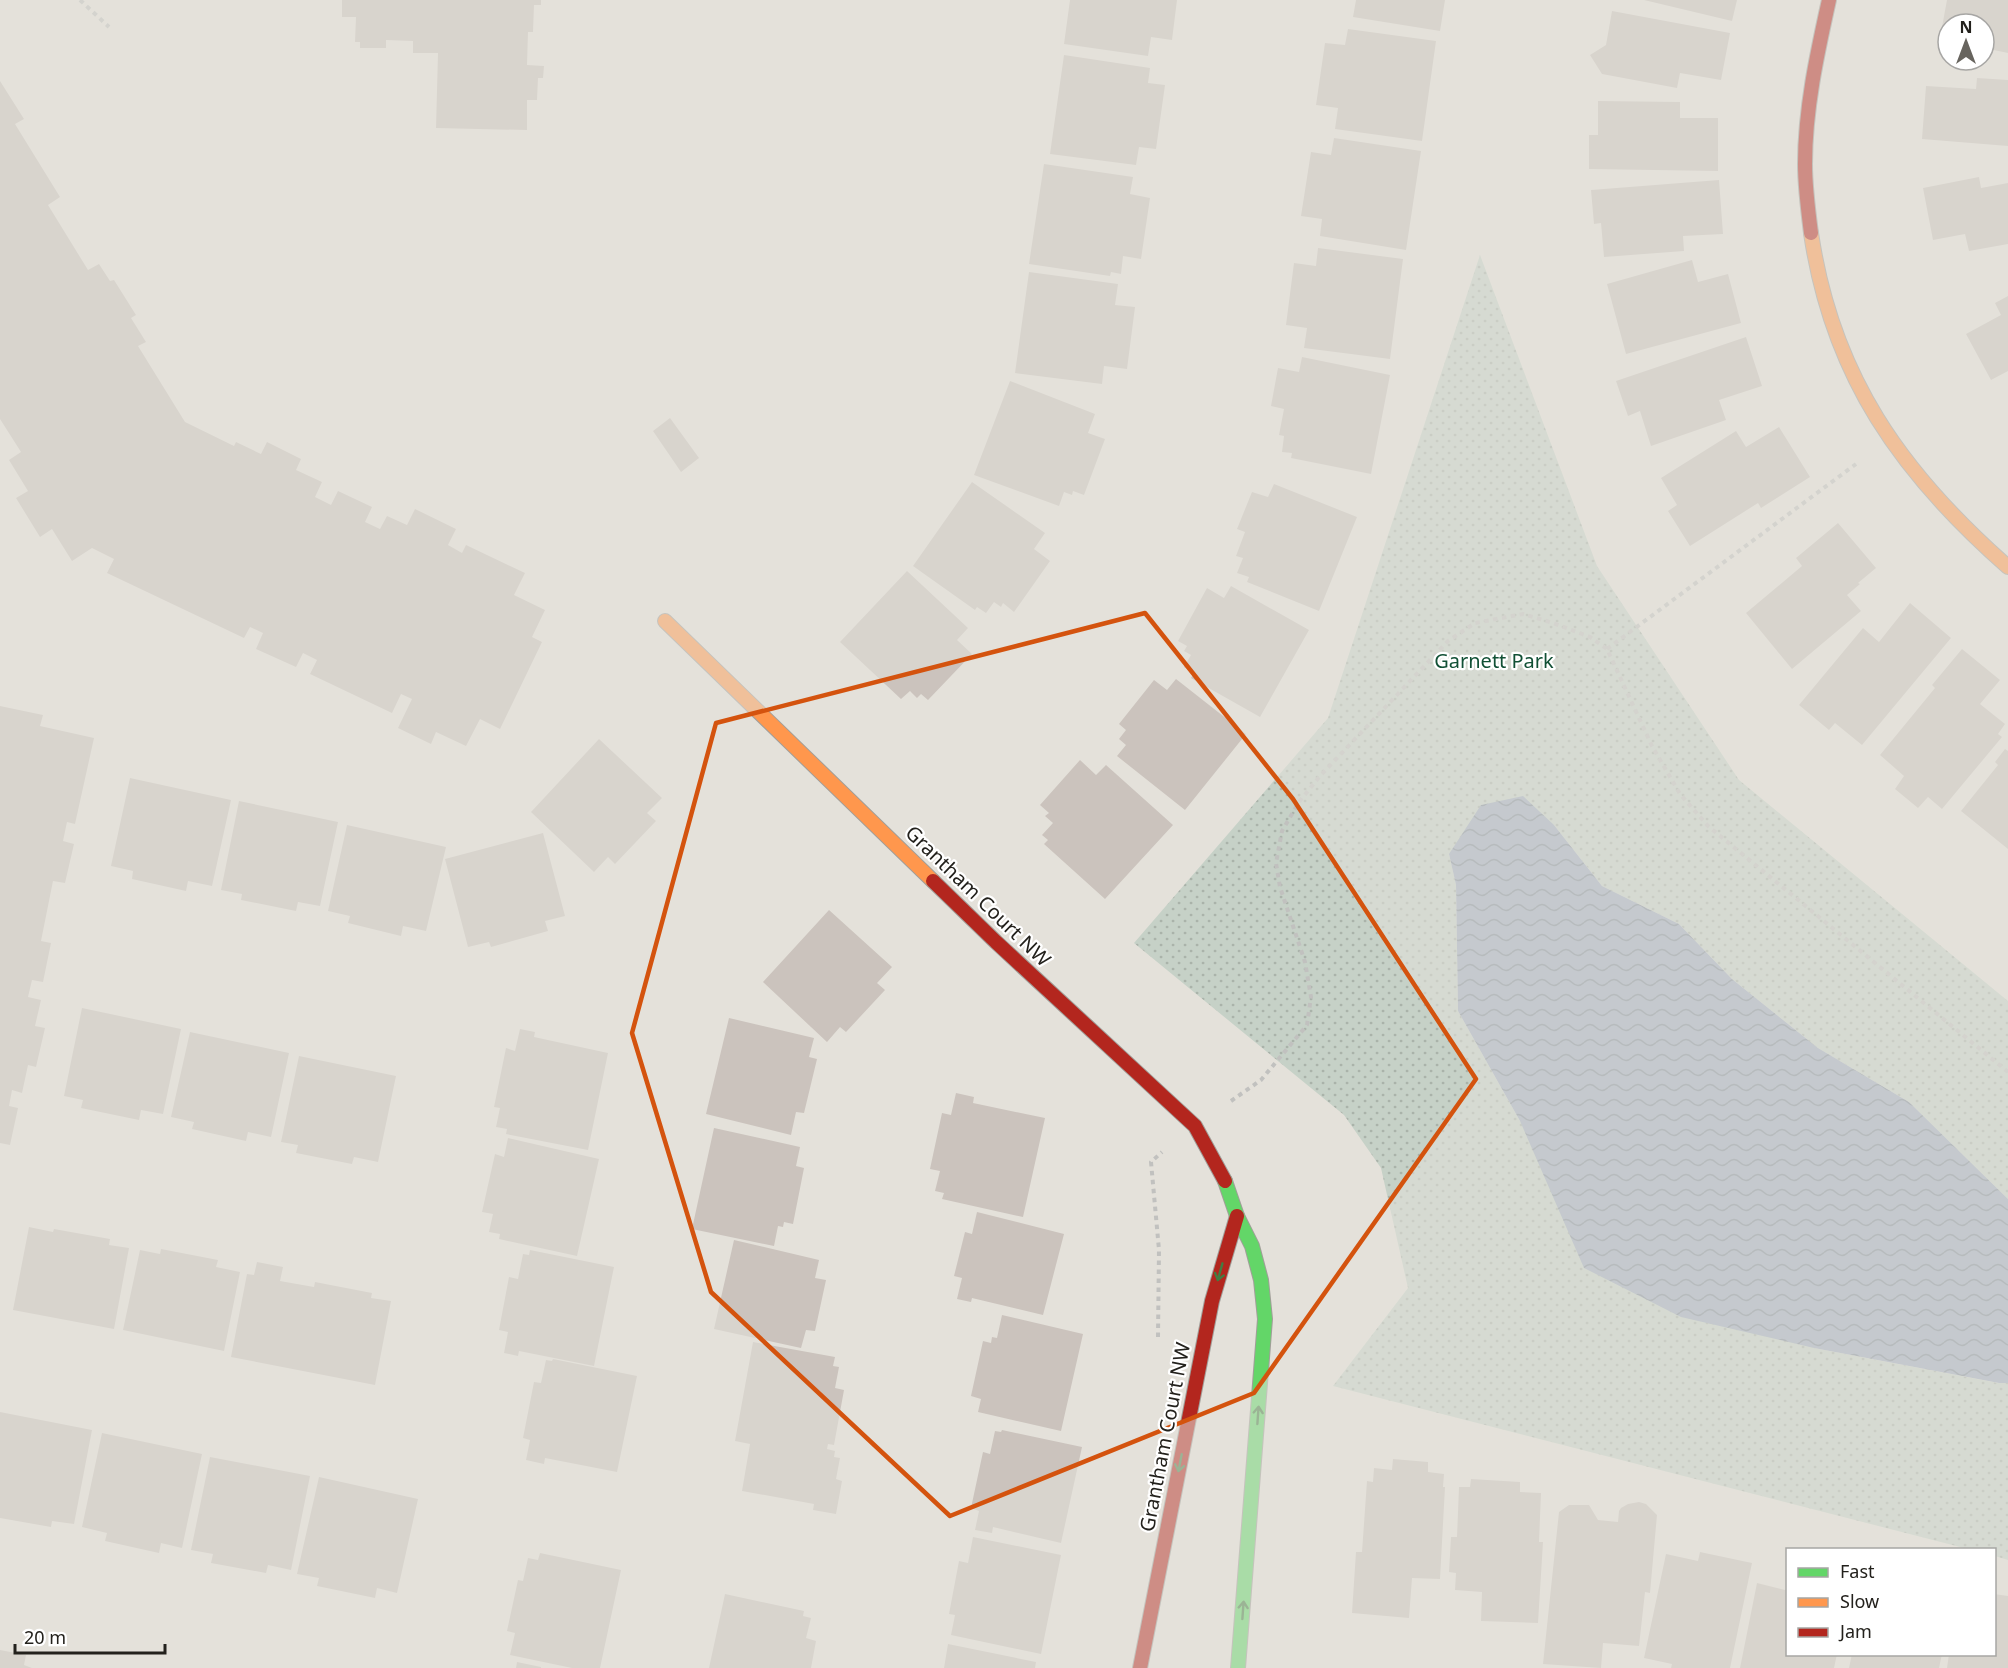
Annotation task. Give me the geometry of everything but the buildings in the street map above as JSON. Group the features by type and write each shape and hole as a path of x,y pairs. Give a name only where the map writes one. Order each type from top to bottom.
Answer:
{"street":[{"path":"1829,0 1808,104 1804,154 1806,200 1814,252 1838,344 1854,378 1891,439 1918,477 1971,533 2008,567"},
{"name":"Grantham Court NW","path":"666,621 996,942 1195,1126 1222,1173 1237,1216 1252,1246 1261,1280 1265,1319 1238,1668"},
{"name":"Grantham Court NW","path":"1141,1666 1212,1301 1237,1216"}],"path":[{"path":"80,0 109,27"},
{"path":"1607,649 1891,439"},
{"path":"1158,1348 1159,1250 1151,1162 1195,1126 1261,1080 1307,1025 1311,997 1305,962 1280,887 1276,863 1282,831 1299,802 1320,776 1448,641 1474,623 1523,614 1590,637 1607,649 1652,746 1680,794 1708,826 2008,1072"}],"highlighted area":[{"path":"1145,613 1293,799 1476,1079 1254,1393 950,1516 711,1292 632,1033 716,723"}],"green space":[{"name":"Garnett Park","path":"1480,255 1597,566 1739,780 2008,1001 2008,1199 1909,1102 1818,1048 1732,979 1679,924 1602,886 1554,825 1449,854 1456,885 1458,1011 1520,1121 1814,1348 2008,1383 2008,1560 1996,1556 1996,1548 1964,1548 1333,1386 1408,1288 1381,1168 1344,1115 1134,943 1328,718"}],"water":[{"path":"1523,796 1554,825 1602,886 1679,924 1732,979 1818,1048 1909,1102 2008,1199 2008,1383 1814,1348 1681,1317 1584,1268 1520,1121 1458,1011 1456,885 1449,854 1481,805"}],"traffic: fast":[{"path":"1225,1181 1237,1216 1252,1246 1261,1280 1265,1319 1238,1668"}],"traffic: slow":[{"path":"1811,233 1821,285 1836,332 1854,377 1877,418 1904,458 1935,495 2008,567"},
{"path":"665,621 933,881"}],"traffic: jam":[{"path":"1811,233 1805,173 1807,123 1816,61 1829,0"},
{"path":"933,881 1195,1126 1225,1181"},
{"path":"1140,1668 1212,1301 1237,1216"}]}
